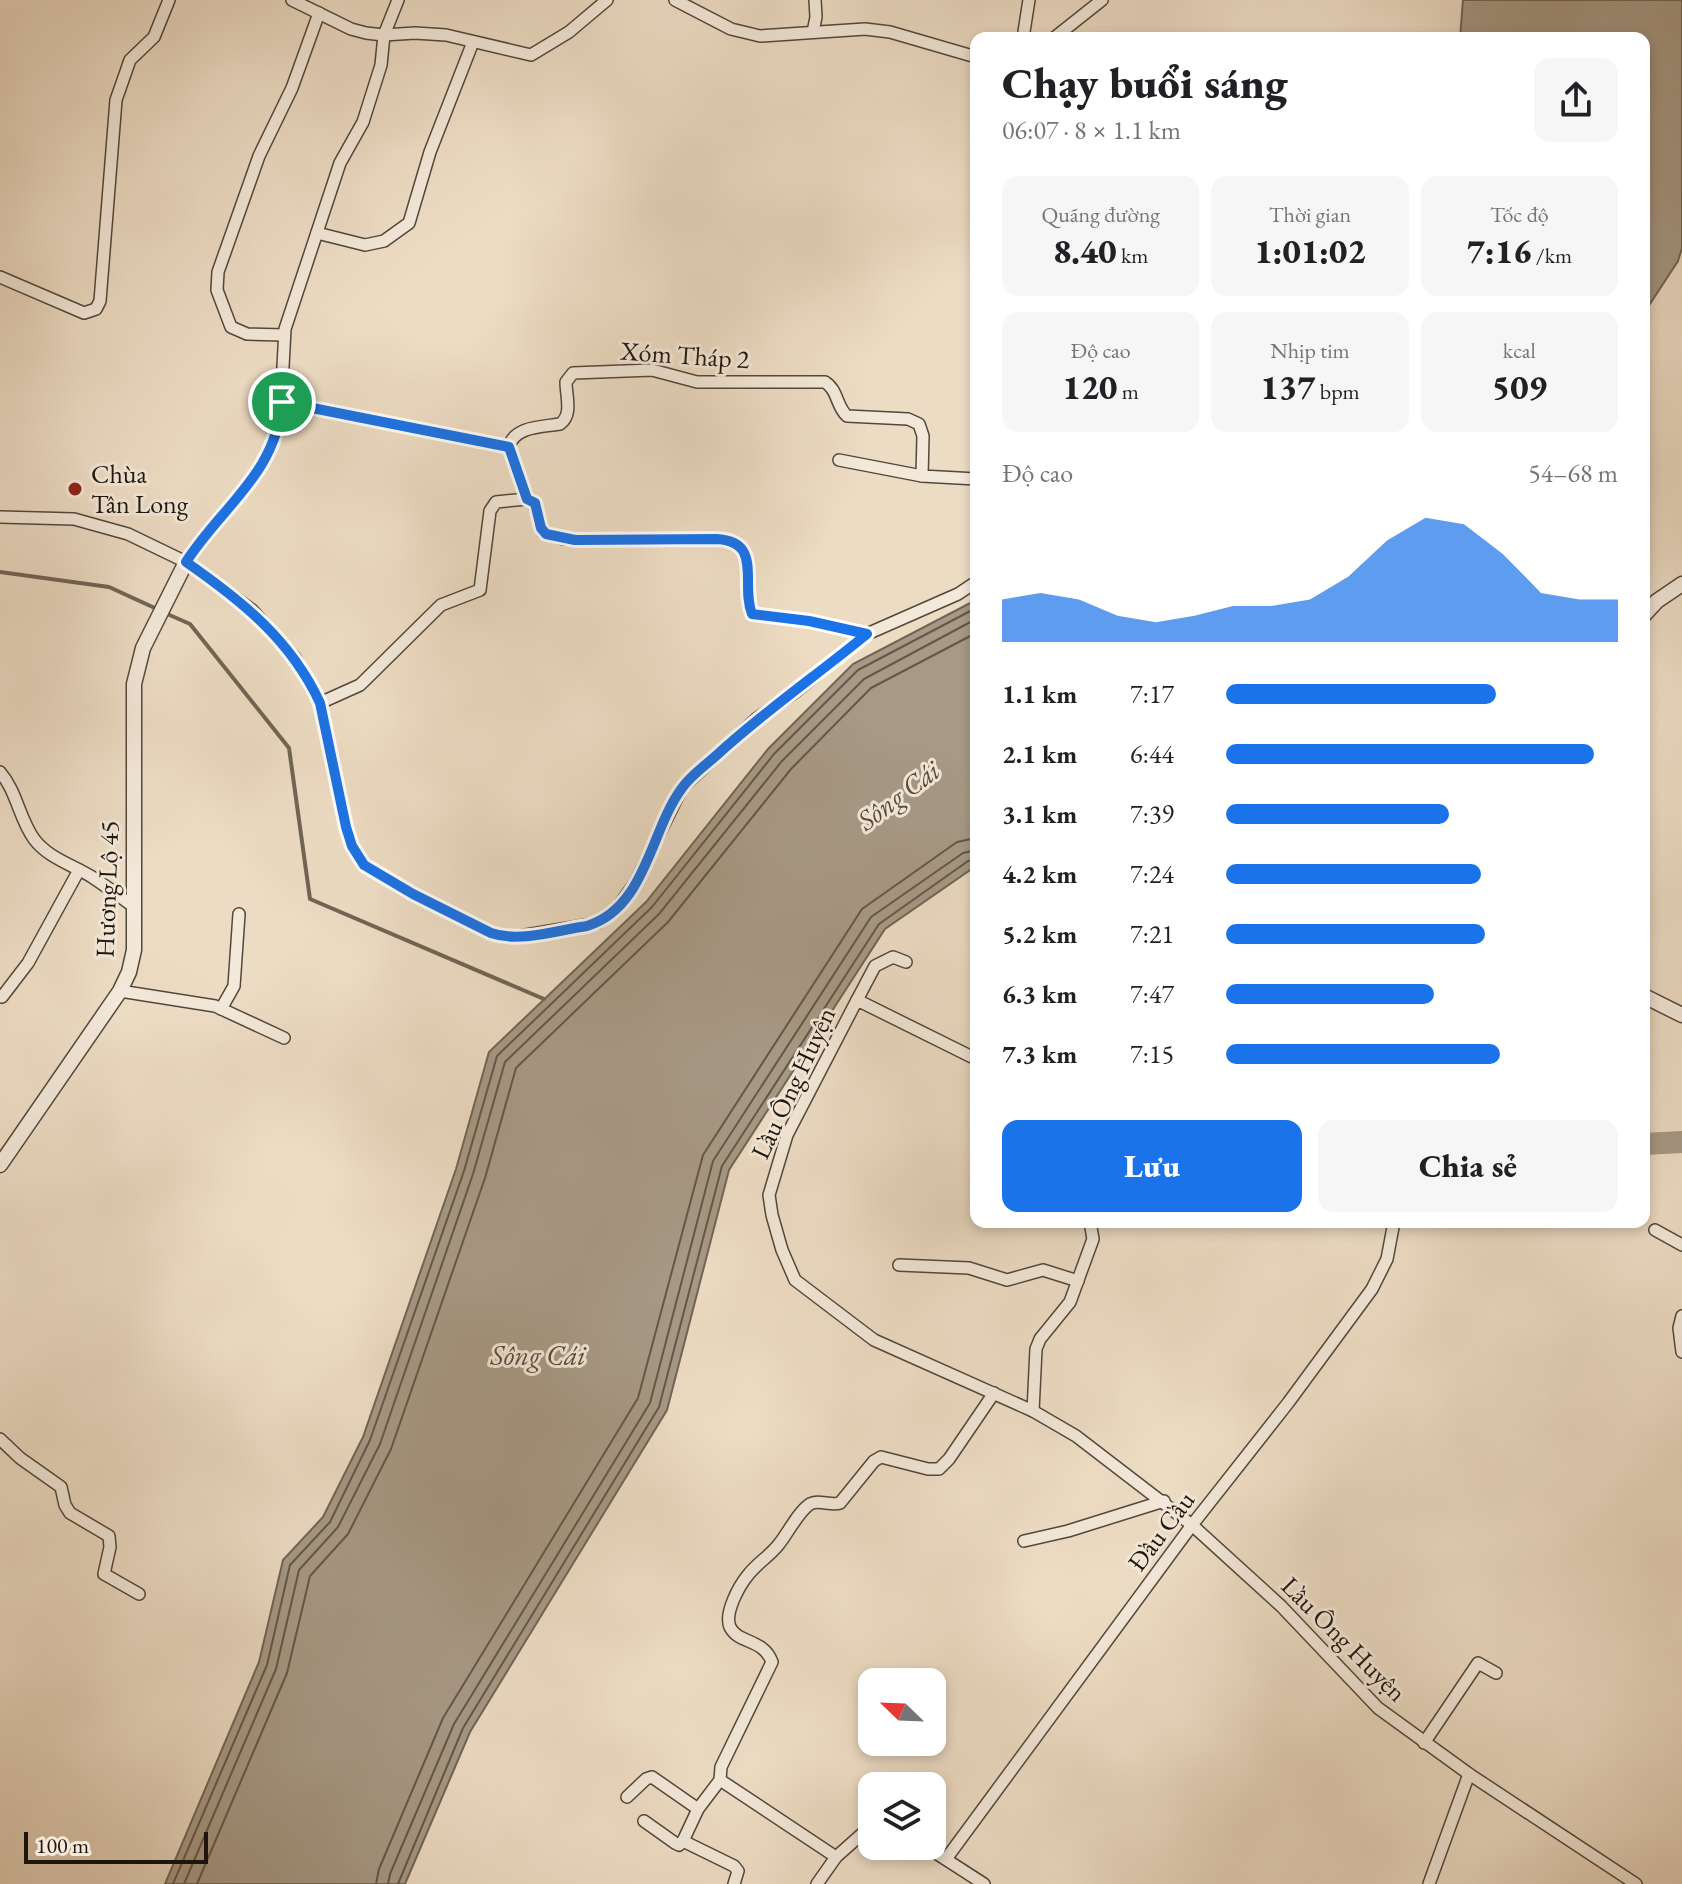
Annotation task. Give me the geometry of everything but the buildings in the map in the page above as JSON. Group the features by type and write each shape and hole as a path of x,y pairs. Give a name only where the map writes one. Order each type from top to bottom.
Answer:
{"street":[{"path":"0,277 84,313 96,309 100,301 116,100 130,60 154,37 169,0"},
{"path":"292,0 351,29 384,35 446,35 531,55 569,32 607,0"},
{"path":"186,562 212,526 260,471 277,434 282,402 284,335 340,163 363,122 378,75 384,35 398,0"},
{"path":"675,0 731,29 760,36 865,29 890,32 970,55"},
{"path":"813,32 815,0"},
{"path":"1024,32 1029,0"},
{"path":"1062,32 1102,0"},
{"path":"284,335 247,334 231,327 216,283 259,156 292,88 319,13"},
{"path":"317,233 365,245 384,241 409,223 430,152 473,42"},
{"name":"Xóm Tháp 2","path":"509,447 513,436 521,431 565,421 568,413 566,382 573,373 652,370 697,382 829,384 847,416 908,419 919,424 923,436 922,476"},
{"path":"282,402 509,447 527,499"},
{"path":"839,460 922,476 970,479"},
{"path":"320,703 365,681 441,605 478,591 492,505 496,502 527,499 535,503 543,532 555,537 575,540 716,539 735,542 745,553 752,614 809,621 867,634"},
{"path":"0,517 86,521 128,534 186,562 234,596 269,628 295,658 320,703 346,827 352,846 364,865 413,894 505,937 587,926 598,923 615,911 647,861 682,788 756,719 802,687 867,634 970,586"},
{"name":"Hương Lộ 45","path":"0,1165 120,991 129,972 134,950 134,684 152,627 186,562"},
{"path":"1650,609 1682,584"},
{"path":"0,772 12,789 24,823 39,845 133,906"},
{"path":"2,997 28,963 79,870"},
{"path":"221,1009 234,986 239,914"},
{"path":"857,1000 877,963 893,957 906,962"},
{"path":"120,991 221,1009 284,1038"},
{"path":"1650,999 1682,1015"},
{"name":"Lầu Ông Huyện","path":"970,1056 857,1000 787,1135 774,1172 769,1203 782,1250 799,1284 874,1340 1033,1411 1076,1436 1192,1525 1281,1606 1368,1699 1424,1743 1636,1884"},
{"path":"1033,1411 1036,1349 1040,1339 1066,1309 1093,1239 1091,1228"},
{"name":"Đầu Cầu","path":"946,1859 1192,1525 1372,1289 1387,1259 1393,1228"},
{"path":"1655,1230 1682,1245"},
{"path":"899,1265 969,1268 1007,1280 1043,1270 1078,1281"},
{"path":"1682,1316 1679,1328 1682,1352"},
{"path":"644,1821 675,1843 679,1845 683,1841 698,1809 720,1780 721,1767 772,1662 763,1647 733,1633 729,1625 730,1611 746,1577 776,1548 807,1506 816,1502 830,1505 840,1503 878,1458 886,1457 928,1469 939,1469 994,1393"},
{"path":"0,1439 61,1487 70,1513 109,1536 110,1547 104,1574 139,1594"},
{"path":"1024,1541 1068,1531 1164,1501"},
{"path":"1424,1743 1478,1663 1496,1673"},
{"path":"1429,1884 1469,1774"},
{"path":"627,1797 652,1777 698,1809"},
{"path":"720,1780 836,1857"},
{"path":"817,1884 836,1857 858,1837"},
{"path":"683,1841 737,1869 734,1884"},
{"path":"946,1859 984,1884"}],"water":[{"path":"1463,0 1682,0 1682,248 1678,261 1650,304 1650,32 1460,32"},
{"name":"Sông Cái","path":"970,603 970,870 885,929 729,1170 667,1410 470,1732 405,1884 165,1884 259,1662 283,1560 323,1517 363,1437 456,1169 489,1052 646,902 768,749 853,664"}],"waterway":[{"path":"0,572 109,587 157,609"},
{"path":"165,613 190,624 289,748 310,899 544,999"},
{"path":"1650,1144 1682,1142"}],"place":[{"name":"Chùa Tân Long","path":"75,489"}],"route":[{"path":"282,402 509,447 527,499 535,503 541,528 546,534 575,540 724,539 735,542 745,553 752,614 809,621 867,634 794,693 756,719 682,788 647,861 615,911 598,923 587,926 520,936 505,937 491,933 413,894 364,865 357,857 346,827 320,703 313,687 295,658 252,610 186,562 212,526 260,471 277,434 282,402"}]}
